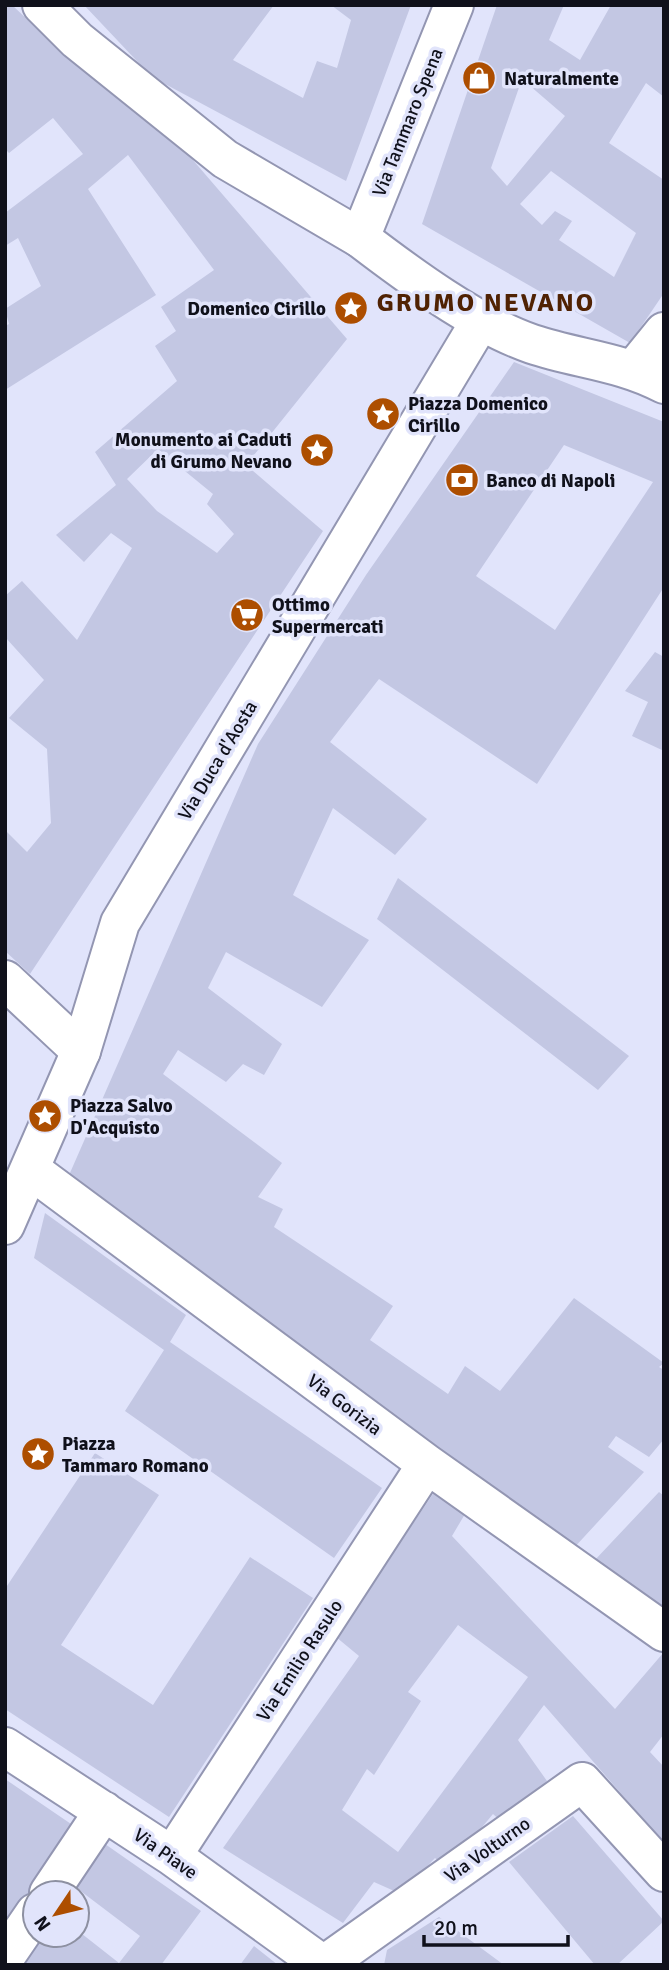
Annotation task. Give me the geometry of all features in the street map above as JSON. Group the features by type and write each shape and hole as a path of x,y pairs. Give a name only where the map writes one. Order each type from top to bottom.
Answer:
{"street":[{"path":"43,5 77,40 225,159 360,238 481,320 531,344 649,376 664,332"},
{"name":"Via Tammaro Spena","path":"360,238 454,5"},
{"path":"225,159 256,199 357,263 407,271"},
{"name":"Via Duca d'Aosta","path":"5,1225 81,1051 120,923 481,320"},
{"path":"5,979 81,1051"},
{"name":"Via Gorizia","path":"31,1170 427,1464 664,1632"},
{"name":"Via Emilio Rasulo","path":"172,1856 427,1464"},
{"name":"Via Piave","path":"5,1746 172,1856 323,1965"},
{"name":"Via Volturno","path":"323,1965 582,1782 664,1872"},
{"path":"58,1879 104,1811"},
{"path":"5,1957 21,1934"}],"building":[{"path":"5,5 12,5 48,39 161,123 347,339 246,465 323,531 30,974 5,951 5,830 27,852 51,823 47,749 9,718 44,680 5,637 5,596 22,581 77,640 132,548 111,533 84,562 56,535 116,485 95,452 177,381 155,346 176,331 161,307 214,270 128,155 88,189 156,295 5,390 5,326 9,324 5,309 41,286 18,238 5,246 5,213 83,154 53,118 9,153 5,149","holes":["158,449 213,494 207,504 234,534 217,553 157,511 127,479"]},
{"path":"84,5 274,5 233,60 303,98 317,61 337,68 351,20 331,5 411,5 346,181 152,77"},
{"path":"497,5 564,5 549,40 580,60 611,5 664,5 664,97 646,83 609,143 664,180 664,293 630,343 422,224","holes":["522,79 565,116 507,186 491,168","551,171 636,233 614,277 559,240 572,221 555,211 542,225 520,204"]},
{"path":"514,362 664,422 664,587 537,784 379,679 330,742 427,819 395,855 333,808 293,895 369,940 322,1007 226,952 208,988 282,1044 264,1075 243,1064 226,1082 178,1050 163,1074 282,1163 258,1197 283,1209 274,1227 393,1306 370,1340 448,1394 465,1366 500,1391 574,1298 664,1363 659,1367 664,1370 664,1439 649,1457 616,1436 608,1447 644,1472 572,1550 66,1182 258,744 366,575","holes":["564,445 653,482 555,630 476,576"]},
{"path":"655,652 664,657 664,751 632,736 648,702 625,691"},
{"path":"398,878 629,1056 598,1090 377,919"},
{"path":"45,1213 186,1315 170,1342 382,1488 334,1558 125,1411 164,1350 34,1258"},
{"path":"95,1453 159,1495 61,1645 153,1705 250,1557 313,1598 169,1817 5,1709 5,1589"},
{"path":"435,1491 465,1514 452,1536 615,1709 664,1652 664,1734 650,1752 664,1767 664,1843 544,1705 518,1740 547,1781 504,1824 493,1814 447,1869 435,1858 401,1894 374,1882 343,1923 223,1848 359,1656 336,1637","holes":["458,1625 528,1677 398,1852 342,1810 367,1769 374,1775 421,1701 408,1692"]},
{"path":"659,1492 664,1496 664,1613 594,1561"},
{"path":"5,1779 74,1826 38,1879 21,1879 21,1904 5,1927"},
{"path":"573,1816 664,1921 617,1965 595,1965 509,1862"},
{"path":"105,1844 201,1911 161,1965 24,1965 35,1949 91,1949 91,1941 119,1963 140,1936 91,1899 91,1879 79,1879"},
{"path":"439,1917 504,1965 384,1965 387,1950"},
{"path":"254,1946 278,1965 240,1965"}],"place":[{"name":"Naturalmente","path":"479,78"},
{"name":"Domenico Cirillo","path":"351,308"},
{"name":"Piazza Domenico Cirillo","path":"383,414"},
{"name":"Monumento ai Caduti di Grumo Nevano","path":"317,450"},
{"name":"Banco di Napoli","path":"462,480"},
{"name":"Ottimo Supermercati","path":"247,615"},
{"name":"Piazza Salvo D'Acquisto","path":"45,1116"},
{"name":"Piazza Tammaro Romano","path":"38,1454"}],"district":[{"name":"GRUMO NEVANO","path":"486,302"}]}
